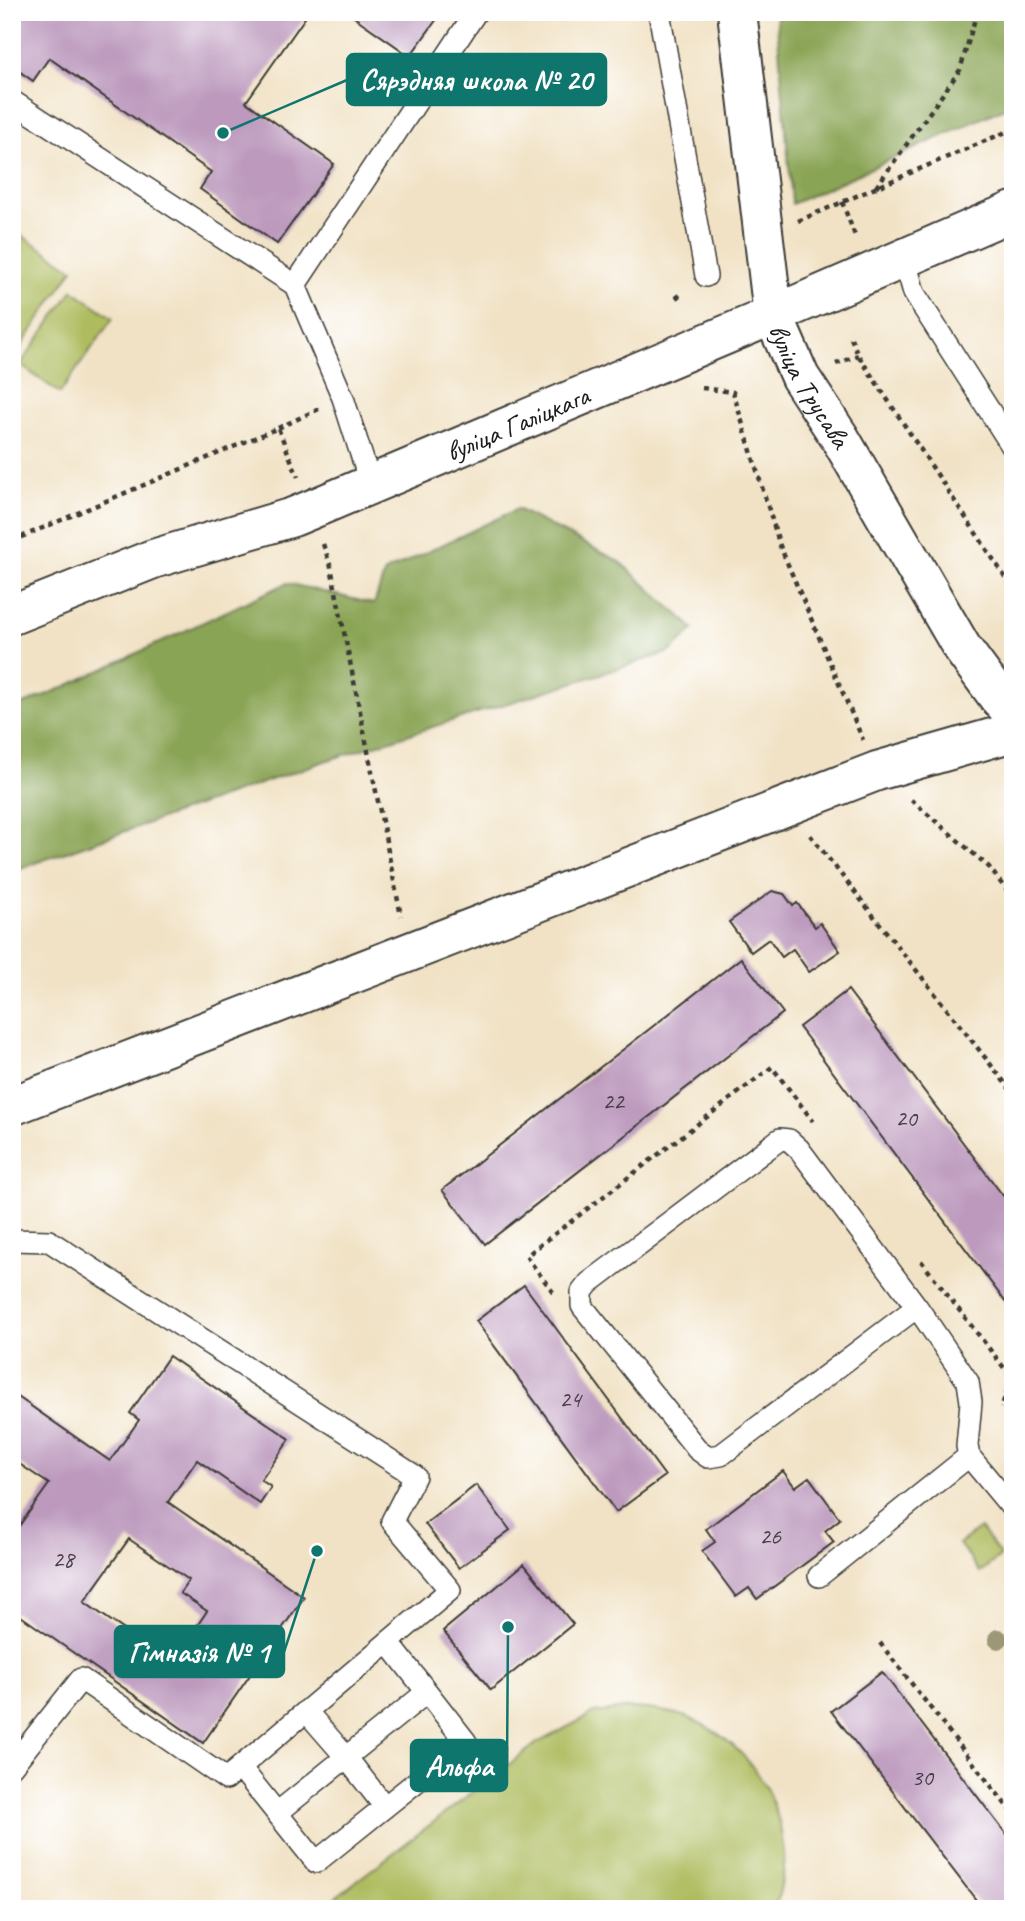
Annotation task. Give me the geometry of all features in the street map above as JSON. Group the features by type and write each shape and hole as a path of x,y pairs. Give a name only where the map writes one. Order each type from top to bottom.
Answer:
{"street":[{"name":"вуліца Трусава","path":"737,12 773,315 800,377 840,438 962,648 1013,713"},
{"name":"вуліца Галіцкага","path":"12,615 153,559 293,517 1013,211"},
{"path":"12,1106 877,771 1013,732"}],"lane":[{"path":"295,285 476,12"},
{"path":"659,12 706,276"},
{"path":"12,102 295,285 343,398 371,485"},
{"path":"904,257 915,293 1012,446"},
{"path":"917,1307 721,1455 708,1457 697,1449 582,1306 582,1292 589,1283 780,1139 789,1140 799,1149 917,1307 968,1382 971,1402 967,1446 969,1456 1013,1509"},
{"path":"12,1240 50,1241 415,1476 392,1521 450,1590 226,1779 80,1679 12,1766"},
{"path":"819,1576 969,1456"},
{"path":"240,1767 316,1863 466,1742 388,1642"},
{"path":"277,1813 427,1692"},
{"path":"306,1712 385,1807"}],"path":[{"path":"876,188 960,70 977,12"},
{"path":"764,236 1013,129"},
{"path":"842,202 856,238"},
{"path":"676,298 706,276"},
{"path":"851,338 858,355 1013,589"},
{"path":"831,366 858,355"},
{"path":"702,388 733,392 780,546 877,771 989,867 1013,899"},
{"path":"12,541 343,398"},
{"path":"278,428 331,567 408,953"},
{"path":"787,806 1013,1093"},
{"path":"526,1256 772,1067"},
{"path":"880,1643 1013,1814"}],"green space":[{"path":"776,12 1013,12 1013,104 792,204"},
{"path":"15,231 73,269 12,360 12,235"},
{"path":"73,290 113,318 60,393 20,365"},
{"path":"517,509 619,561 694,629 670,652 325,761 12,871 12,709 287,583 374,604 385,572"},
{"path":"980,1528 1001,1556 980,1572 959,1544"},
{"path":"632,1708 689,1718 726,1740 754,1769 773,1804 783,1845 781,1888 775,1909 320,1909 537,1743 594,1713"}],"building":[{"path":"12,12 309,12 246,102 334,164 277,244 200,189 211,172 49,58 33,81 12,66"},
{"path":"347,12 442,12 410,56"},
{"path":"772,891 784,894 793,906 797,903 815,927 820,923 840,951 809,972 793,949 782,957 769,939 751,952 729,922"},
{"path":"741,958 783,1013 485,1244 442,1190"},
{"path":"848,990 1013,1209 1013,1312 799,1027"},
{"path":"524,1285 665,1476 616,1512 476,1321"},
{"path":"169,1356 290,1439 261,1480 271,1487 260,1504 197,1460 168,1502 304,1597 203,1743 15,1612 12,1616 12,1536 49,1484 12,1459 12,1393 110,1461 139,1420 130,1413","holes":["129,1539 189,1580 180,1593 207,1611 172,1663 84,1602"]},
{"path":"783,1471 795,1487 809,1477 840,1519 825,1531 834,1542 757,1599 749,1588 736,1597 702,1551 715,1542 706,1529"},
{"path":"476,1485 510,1530 459,1568 425,1524"},
{"path":"524,1564 573,1624 491,1690 443,1631"},
{"path":"882,1672 1013,1843 1013,1909 983,1909 831,1711"}],"place":[{"name":"Сярэдняя школа № 20","path":"223,133"},
{"name":"Гімназія № 1","path":"317,1551"},
{"name":"Альфа","path":"508,1627"}]}
